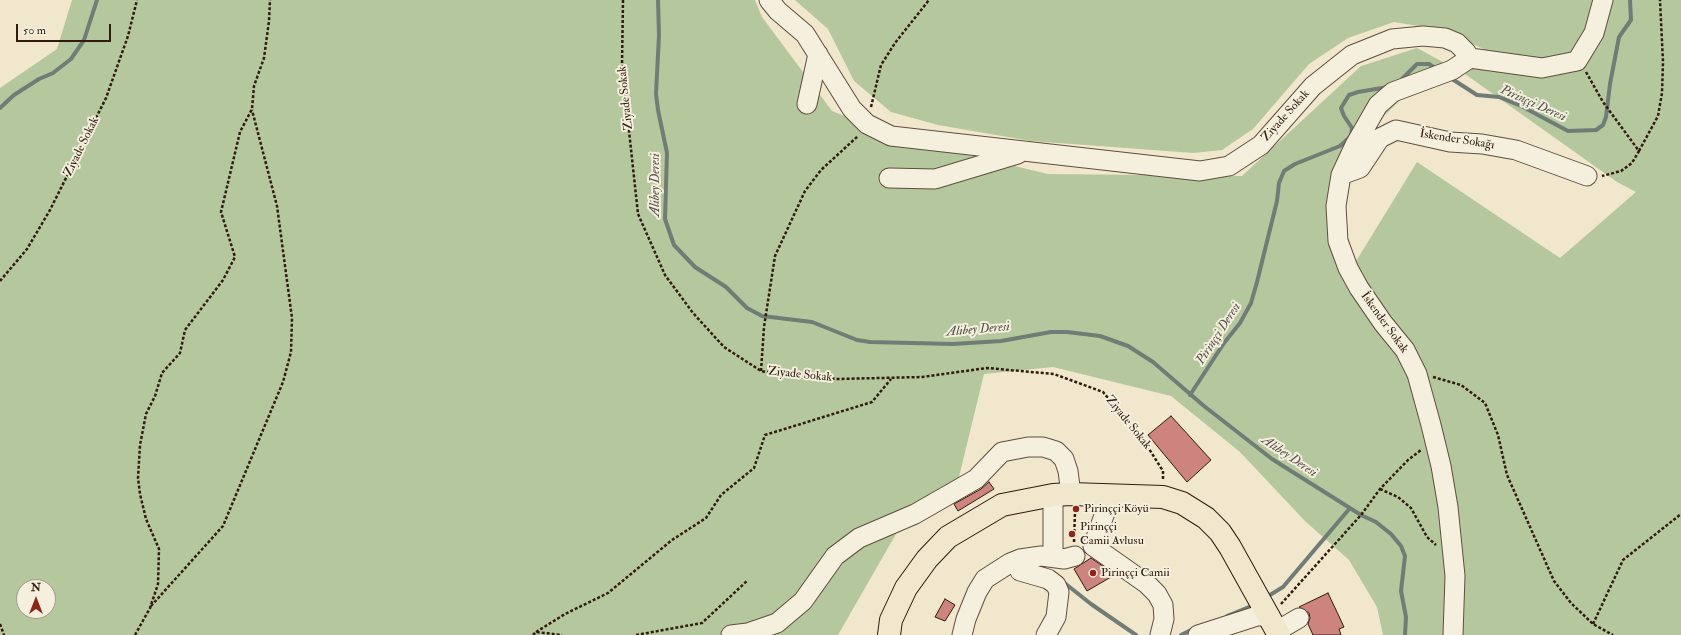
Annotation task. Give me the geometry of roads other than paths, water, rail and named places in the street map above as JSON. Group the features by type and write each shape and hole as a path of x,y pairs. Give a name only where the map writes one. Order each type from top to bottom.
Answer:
{"main road":[{"path":"889,635 891,620 906,588 926,559 948,537 1002,505 1066,494 1163,497 1182,503 1206,518 1215,527 1230,547 1270,617"}],"street":[{"name":"Ziyade Sokak","path":"769,0 778,12 806,34 852,109 867,124 891,136 1024,153 1088,157 1200,171 1229,166 1261,145 1313,86 1352,55 1392,40 1423,36 1445,38 1457,43 1470,58"},
{"path":"1470,58 1542,68 1577,61 1594,33 1603,0"},
{"path":"807,104 818,54"},
{"name":"İskender Sokak","path":"1453,635 1455,576 1448,508 1435,441 1417,374 1405,350 1383,323 1359,288 1348,268 1338,240 1336,206 1341,176 1355,145 1378,105 1393,92 1431,76 1452,70 1470,58"},
{"name":"İskender Sokağı","path":"1341,176 1360,168 1380,138 1396,130 1450,142 1482,144 1516,150 1587,176"},
{"path":"889,178 935,179 1024,153"},
{"path":"731,635 748,633 777,623 803,601 835,556 859,538 916,514 976,480 1002,452 1028,447 1043,447 1056,451 1064,459 1068,471 1066,494 1053,557"},
{"path":"962,635 966,619 977,592 985,579 1010,562 1041,556 1064,558 1081,550 1111,496"},
{"path":"1081,550 1147,584 1157,594 1163,605 1164,619 1160,634"},
{"path":"1020,559 1020,571 1048,579 1056,585 1059,592 1056,617 1046,635"},
{"path":"1198,635 1257,616 1299,618"}],"waterway":[{"name":"Alibey Deresi","path":"0,108 14,95 39,79 53,73 71,59 84,40 97,0"},
{"name":"Alibey Deresi","path":"658,0 659,35 656,94 667,153 665,219 674,245 695,267 726,287 747,308 762,316 812,322 857,340 870,342 953,344 1001,341 1051,332 1067,332 1100,336 1128,346 1153,362 1204,406 1272,459 1361,515 1376,522 1391,534 1401,546 1405,556 1401,591 1406,617 1405,635"},
{"name":"Pirinççi Deresi","path":"1449,77 1477,95 1499,97 1521,106 1568,131 1596,130 1603,125 1606,117 1610,84 1619,37 1631,20 1630,0"},
{"name":"Pirinççi Deresi","path":"1400,81 1417,64 1429,64 1438,70"},
{"name":"Pirinççi Deresi","path":"1190,395 1224,343 1240,323 1251,303 1277,201 1279,183 1284,171 1295,164 1340,146 1351,136 1352,128 1344,116 1341,108 1349,95 1388,87"},
{"path":"1265,598 1283,587 1350,508"},
{"path":"1062,581 1091,604 1136,635"},
{"path":"1227,616 1254,605"},
{"path":"1181,635 1195,628"}],"place":[{"name":"Pirinççi Köyü","path":"1076,509"},
{"name":"Pirinççi Camii Avlusu","path":"1072,534"},
{"name":"Pirinççi Camii","path":"1093,573"}]}
